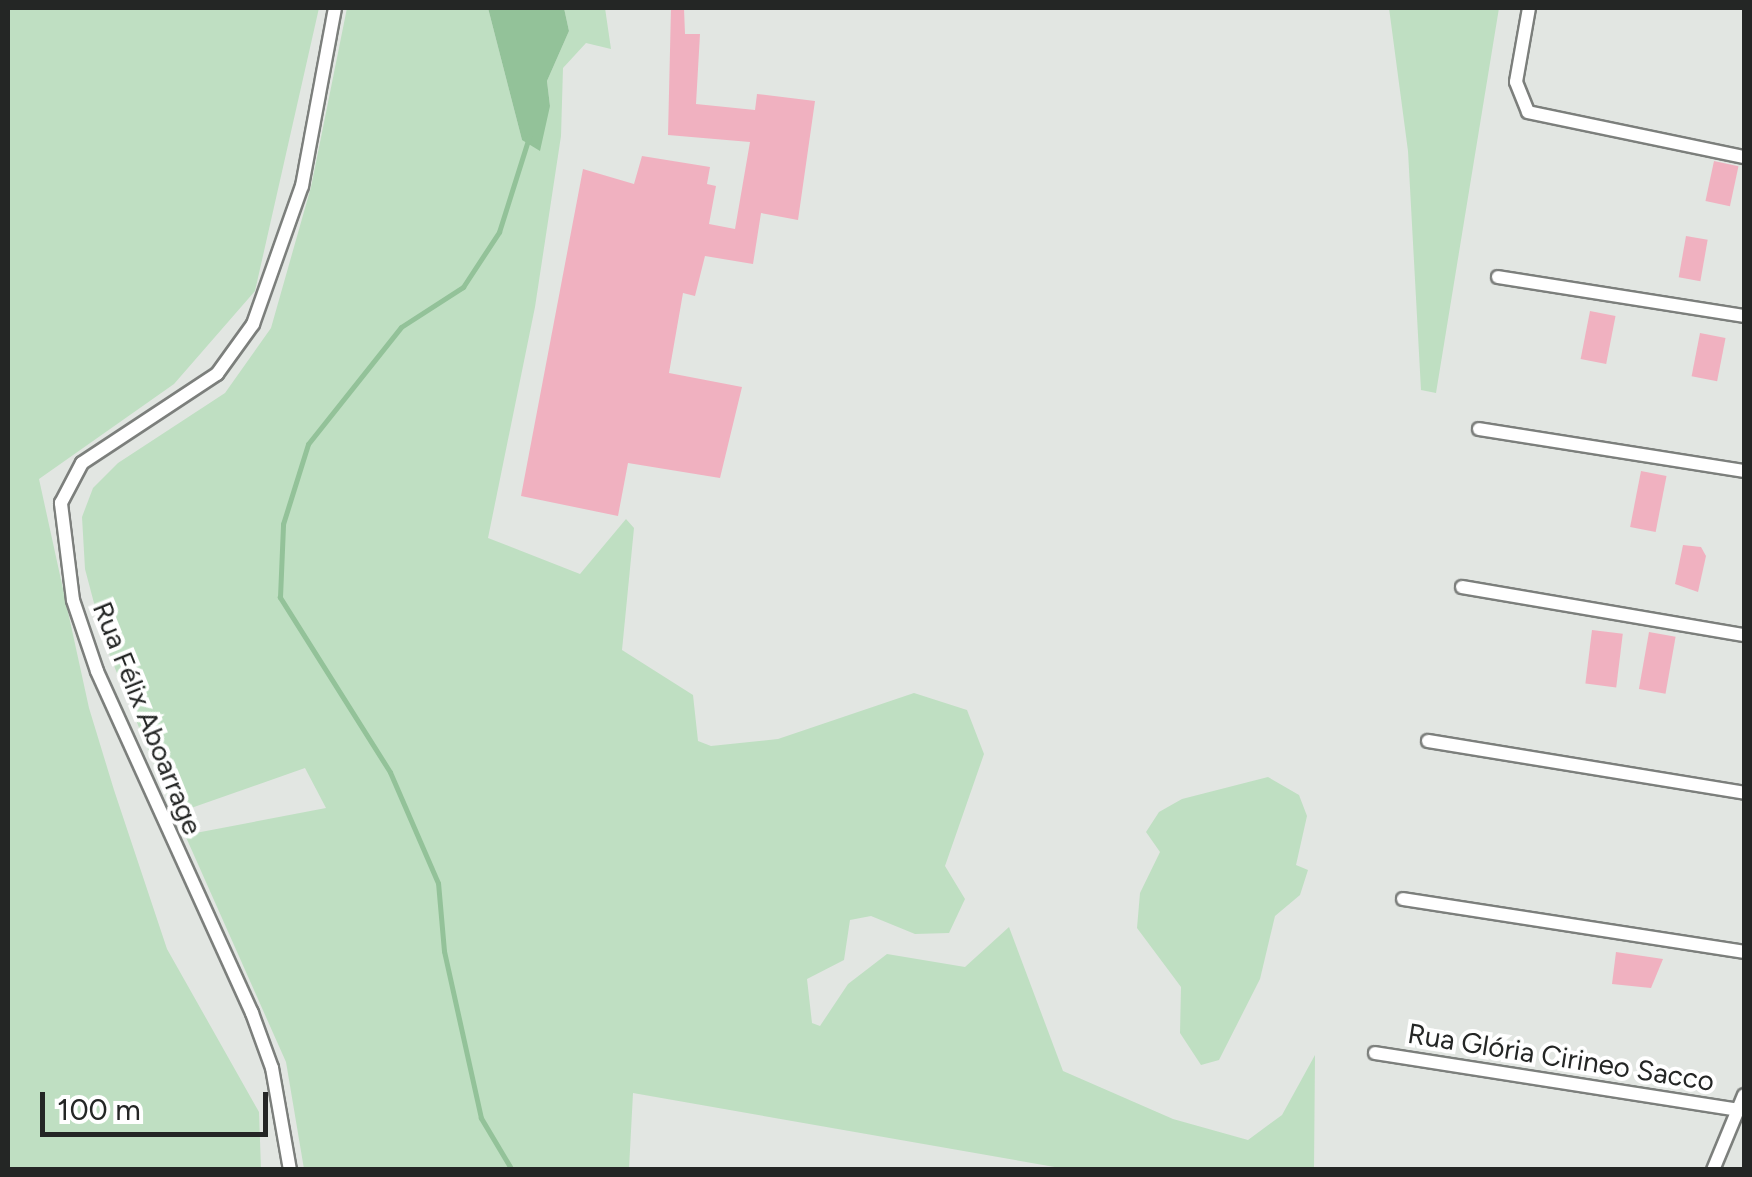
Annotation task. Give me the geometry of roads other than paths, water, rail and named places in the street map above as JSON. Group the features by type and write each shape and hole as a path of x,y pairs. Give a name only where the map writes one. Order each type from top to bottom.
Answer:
{"street":[{"name":"Rua Félix Aboarrage","path":"290,1170 272,1068 252,1013 97,672 73,600 61,502 82,464 217,374 252,324 302,186 335,8"},
{"path":"1529,8 1516,82 1528,112 1744,157"},
{"path":"1498,277 1744,316"},
{"path":"1479,429 1744,470"},
{"path":"1462,587 1744,635"},
{"path":"1428,741 1744,793"},
{"path":"1403,900 1744,952"},
{"name":"Rua Glória Cirineo Sacco","path":"1375,1053 1740,1110"},
{"path":"1712,1170 1744,1096"}],"waterway":[{"path":"512,1170 481,1118 444,951 438,883 390,772 280,597 283,524 308,444 401,327 463,287 499,232 529,137"}]}
